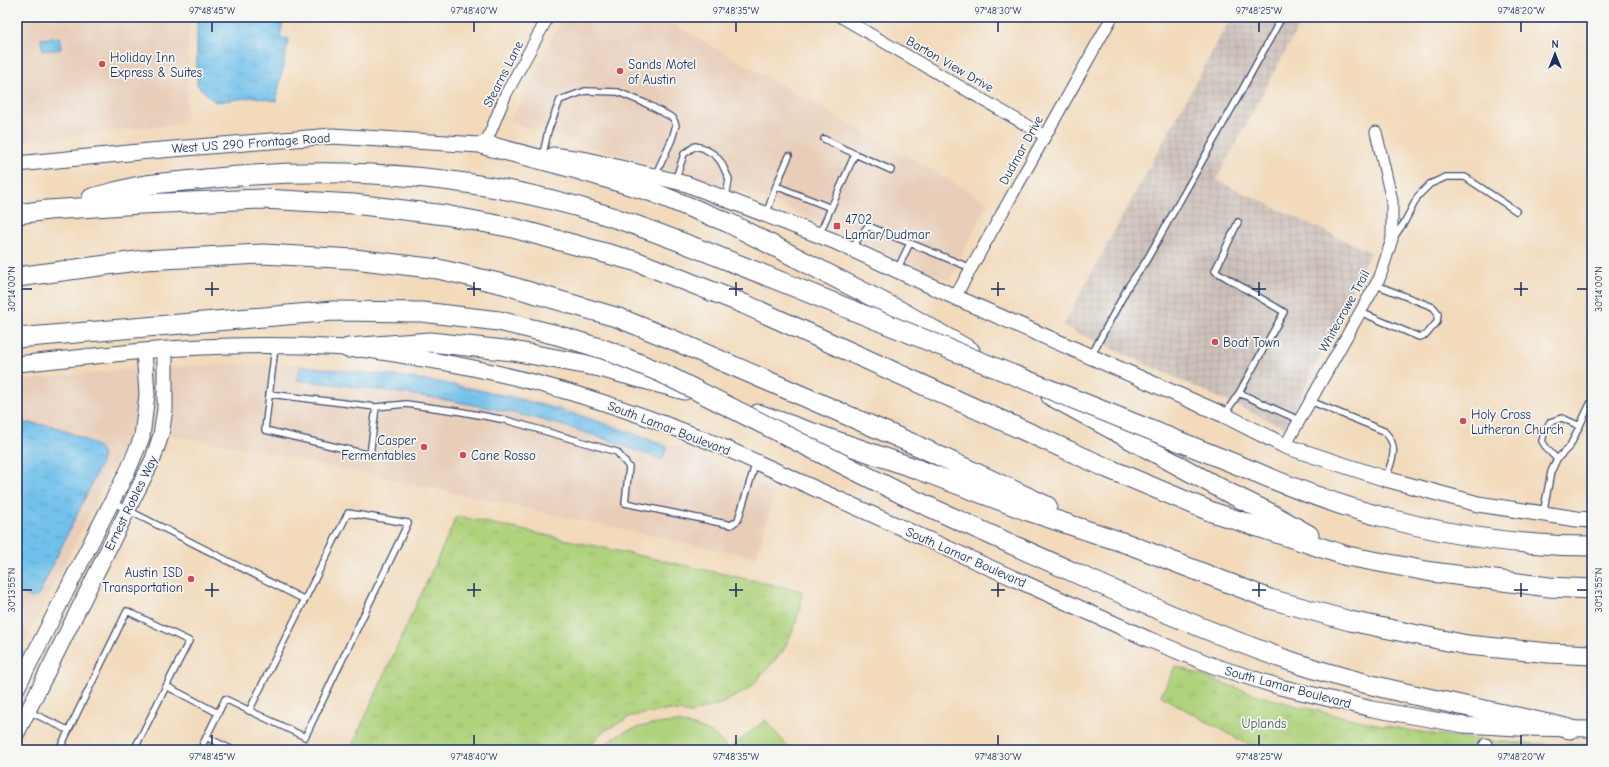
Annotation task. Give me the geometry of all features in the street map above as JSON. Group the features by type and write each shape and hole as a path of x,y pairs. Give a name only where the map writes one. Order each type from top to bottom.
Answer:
{"highway":[{"path":"486,145 573,168 652,192 729,224 902,312 1084,415 1229,493 1268,512 1347,556"},
{"path":"48,210 140,186 228,176 298,173 371,174 450,182 520,194 595,212 672,238 1309,494 1376,515 1435,530 1498,541 1565,546 1592,546"},
{"path":"17,214 48,210 141,204 263,199 354,204 445,215 513,228 638,262 737,301 1107,468 1212,512 1347,556 1432,572 1549,588 1592,589"},
{"path":"17,277 144,260 263,254 354,259 438,270 503,284 620,318 671,338 918,446 1128,544"},
{"path":"17,338 333,311 422,312 499,321 564,337 606,350 662,373 908,497 1169,616 1306,666 1376,686 1570,729"},
{"path":"348,348 430,342 513,351 608,369 684,389 917,469 1028,511 1128,544 1270,598 1350,621 1467,645 1549,653 1592,655"}],"main road":[{"name":"West US 290 Frontage Road","path":"17,164 149,150 332,136 486,145"},
{"path":"486,145 587,160 687,184 851,249 955,297 1224,415 1285,446 1386,479 1478,504 1543,514 1591,518"},
{"path":"17,364 165,349 275,346 348,348"},
{"name":"South Lamar Boulevard","path":"348,348 455,363 550,385 665,423 756,462 1148,639 1214,666 1280,687 1380,710 1464,725 1592,729"},
{"name":"Ernest Robles Way","path":"17,732 22,709 128,511 153,459 161,435 165,409 165,349"},
{"name":"Ernest Robles Way","path":"17,688 129,468 142,437 147,394 144,351"}],"street":[{"name":"Stearns Lane","path":"486,145 506,94 548,17"},
{"name":"Barton View Drive","path":"841,17 1045,136"},
{"name":"Dudmar Drive","path":"955,297 1112,17"},
{"name":"Whitecrowe Trail","path":"1285,446 1376,285 1392,239 1392,201 1376,132"}],"lane":[{"path":"1091,356 1129,285 1146,261 1282,17"},
{"path":"543,154 548,131 560,100 585,91 618,92 673,118 676,125 672,139 654,176"},
{"path":"824,139 891,170"},
{"path":"674,181 684,154 695,146 703,148 715,155 721,162 729,178 726,199"},
{"path":"819,236 855,154"},
{"path":"766,215 776,186 789,156"},
{"path":"1392,239 1404,223 1418,196 1430,184 1446,177 1465,177 1516,211"},
{"path":"776,186 831,208"},
{"path":"1224,415 1239,393 1284,312 1214,271 1238,222"},
{"path":"851,249 868,226 971,268"},
{"path":"897,271 910,243"},
{"path":"1360,312 1419,336 1426,336 1437,322 1438,313 1433,307 1376,285"},
{"path":"275,346 265,430 370,455 376,407"},
{"path":"1239,393 1299,420"},
{"path":"269,394 376,407 406,404 506,420 617,452 629,467 625,503 731,525 738,520 756,462"},
{"path":"1310,401 1384,431 1392,439 1394,452 1386,479"},
{"path":"1543,514 1551,472 1557,459 1570,446 1590,404"},
{"path":"1557,459 1547,449 1542,441 1545,430 1550,422 1562,418 1580,426"},
{"path":"112,502 305,600"},
{"path":"200,750 225,699 250,711 305,737 408,523 348,513 250,711"},
{"path":"59,750 127,611 189,641 134,750"},
{"path":"166,686 218,713"},
{"path":"22,709 68,730"},
{"path":"206,737 232,750"}],"shaded area":[{"path":"17,17 189,17 186,123 17,142"},
{"path":"563,17 660,17 988,202 949,280 766,199 510,122"},
{"path":"1231,17 1304,17 1216,180 1370,252 1285,428 1063,326"},
{"path":"241,363 310,364 445,380 504,392 565,407 621,425 701,457 775,492 756,558 241,447 132,429 17,658 17,381 120,370"}],"green space":[{"path":"457,516 802,591 800,610 794,628 783,651 749,689 723,703 691,713 669,710 631,716 601,733 587,750 350,750"},
{"name":"Uplands","path":"1175,666 1264,697 1304,708 1385,726 1468,739 1551,744 1592,744 1592,750 1258,750 1161,696"},
{"path":"766,720 790,750 728,750"},
{"path":"678,722 700,728 712,734 723,743 728,750 600,750 617,736 636,728"}],"water":[{"path":"197,17 284,17 280,37 289,39 276,101 254,97 215,102 197,85"},
{"path":"60,37 61,49 43,51 41,39"},
{"path":"301,366 388,375 459,386 530,402 600,422 667,447 662,460 591,434 518,414 408,394 296,380"},
{"path":"30,423 52,426 78,436 97,446 102,452 101,464 39,594 37,597 31,598 17,590 17,424"}],"place":[{"name":"Holiday Inn Express & Suites","path":"102,64"},
{"name":"Sands Motel of Austin","path":"620,71"},
{"name":"4702 Lamar/Dudmar","path":"837,226"},
{"name":"Boat Town","path":"1215,342"},
{"name":"Holy Cross Lutheran Church","path":"1463,421"},
{"name":"Casper Fermentables","path":"424,447"},
{"name":"Cane Rosso","path":"463,455"},
{"name":"Austin ISD Transportation","path":"191,579"}]}
